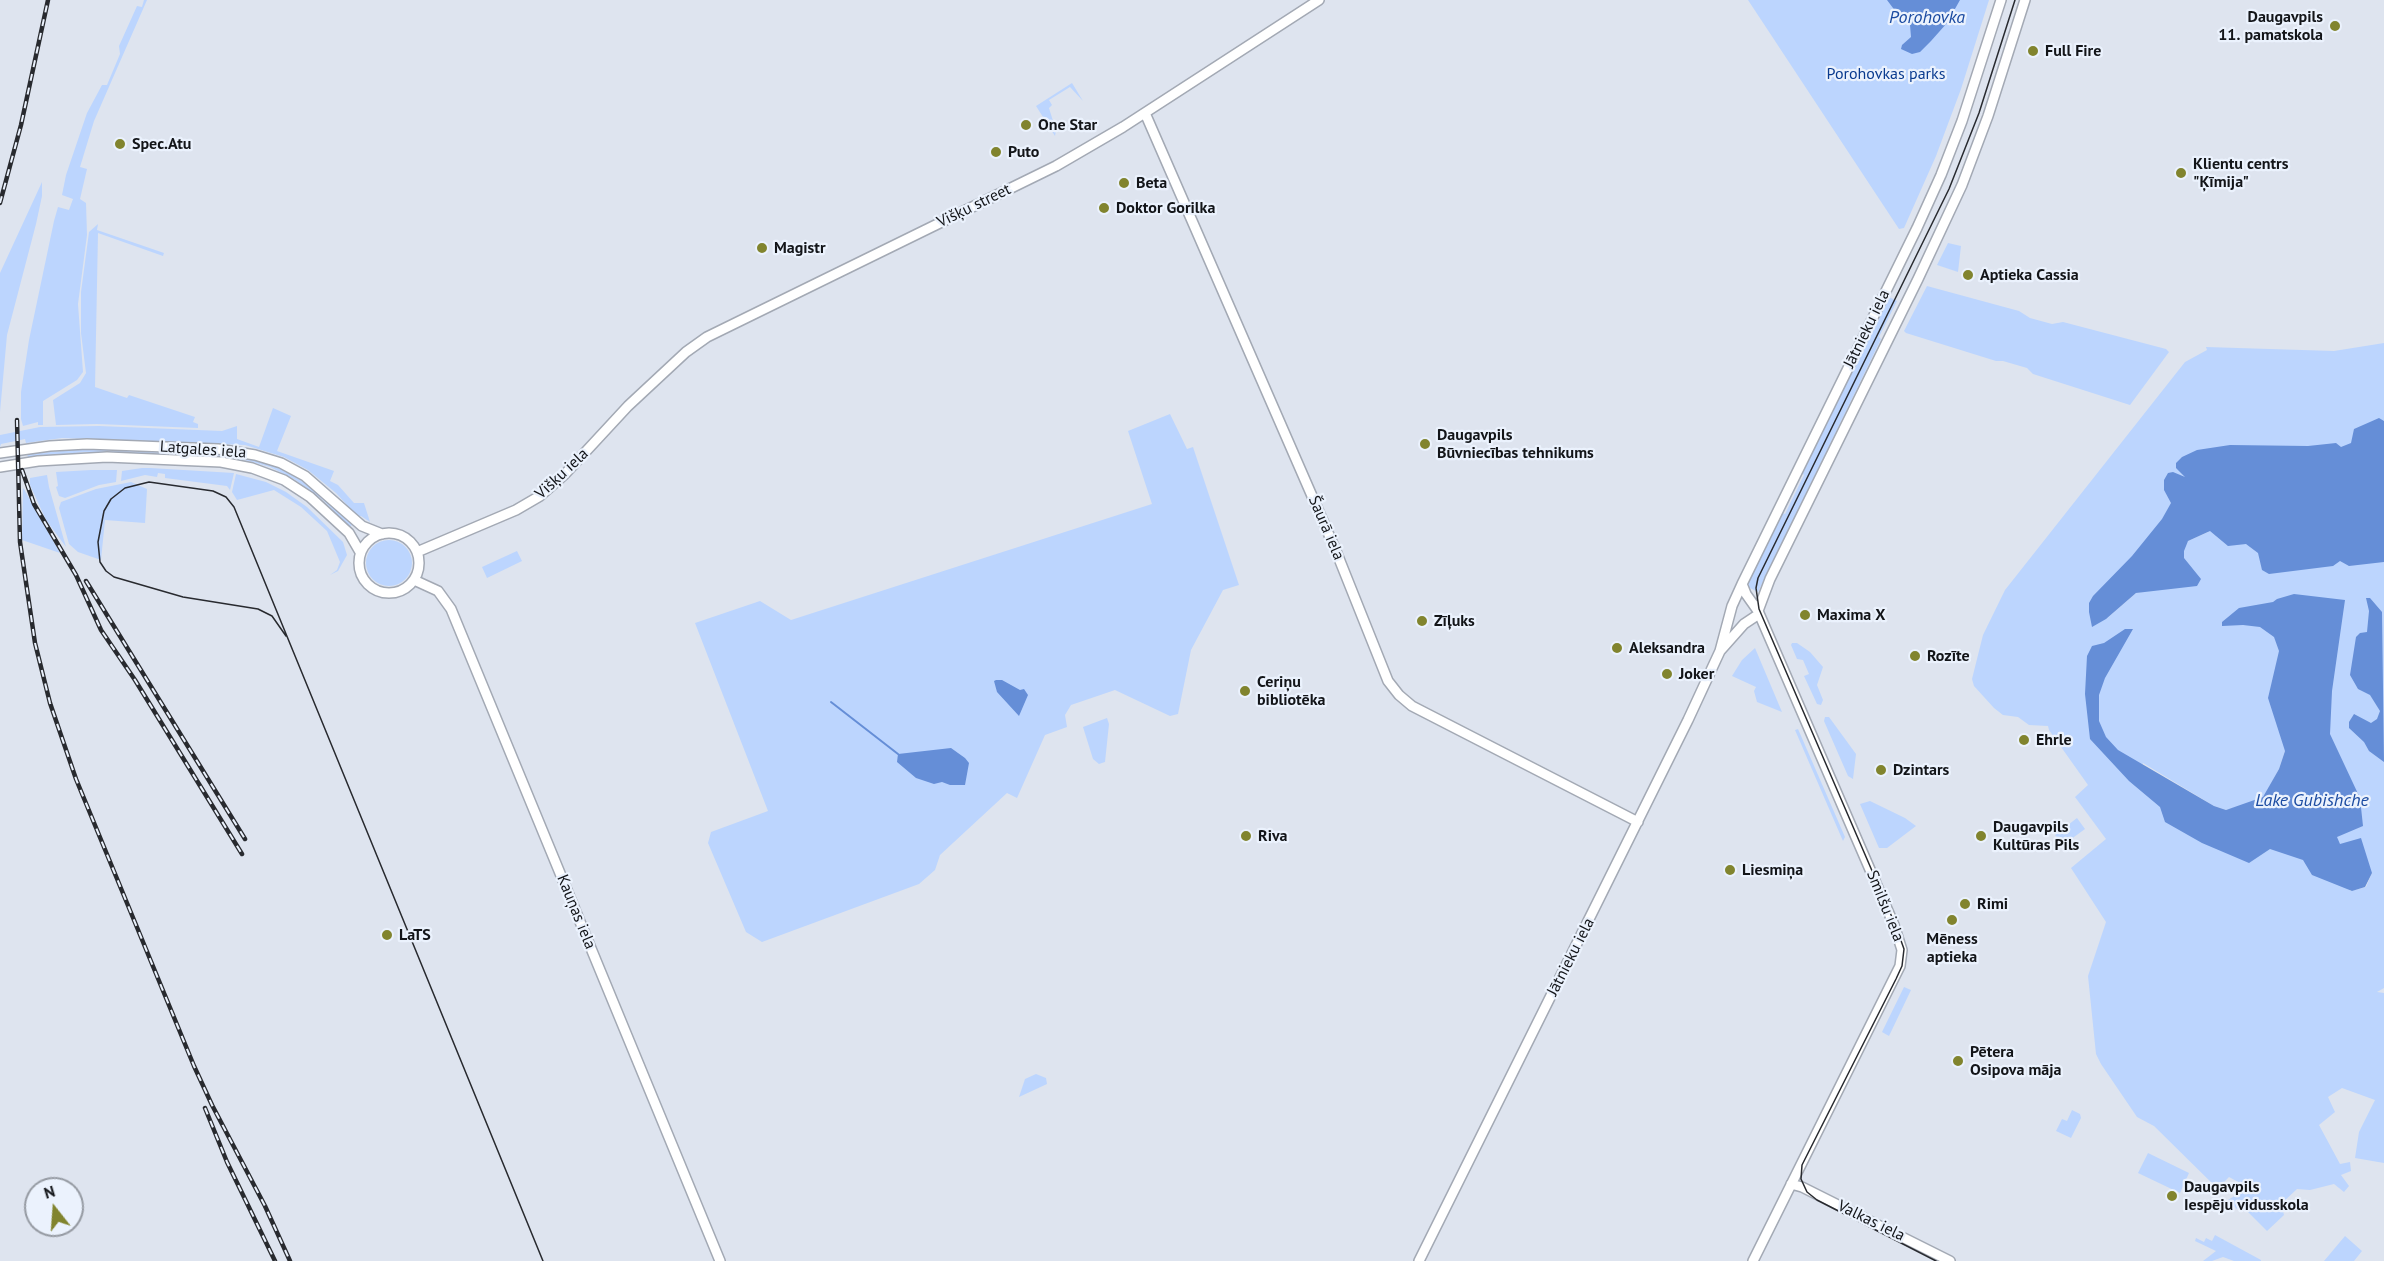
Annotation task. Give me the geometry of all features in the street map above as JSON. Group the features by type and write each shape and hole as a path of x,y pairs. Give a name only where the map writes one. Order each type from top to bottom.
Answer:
{"street":[{"name":"Višķu street","path":"417,552 516,510 540,496 566,474 628,406 686,352 707,337 1056,166 1145,112 1319,0"},
{"name":"Jātnieku iela","path":"1419,1261 1638,822 1720,651 1742,584 1941,175 1962,121 2001,0"},
{"name":"Jātnieku iela","path":"1720,651 1744,624 1758,613 1770,579 1918,279 1962,185 1988,116 2025,0"},
{"name":"Šaurā iela","path":"1145,112 1336,551 1388,681 1412,706 1638,822"},
{"name":"Latgales iela","path":"0,453 50,446 87,444 218,449 255,454 281,463 305,476 362,526 382,534"},
{"name":"Latgales iela","path":"0,467 46,460 114,457 221,462 252,468 284,480 310,497 349,534 360,552"},
{"path":"392,533 404,537 417,552 419,564 414,580 395,593 376,591 360,574 358,562 360,552 368,541 382,534 392,533"},
{"name":"Kauņas iela","path":"414,580 438,591 451,609 720,1261"},
{"name":"Smilšu iela","path":"1742,584 1758,613 1889,914 1902,950 1900,966 1753,1261"},
{"name":"Valkas iela","path":"1791,1184 1802,1187 1950,1261"}],"green space":[{"path":"144,0 147,0 94,121 80,167 87,169 80,199 86,203 87,235 78,304 83,372 77,380 43,401 43,425 38,425 38,422 23,426 21,392 29,340 54,221 58,207 69,210 73,199 62,195 66,175 87,113 102,85 107,85 120,54 119,46 137,6 142,7"},
{"name":"Porohovkas parks","path":"1748,0 1989,0 1961,89 1936,156 1904,228 1899,229"},
{"path":"1072,83 1083,101 1070,87 1049,100 1052,105 1049,108 1056,131 1055,136 1036,106"},
{"path":"42,182 42,196 36,224 7,335 0,412 0,273"},
{"path":"98,224 97,230 164,253 163,256 98,233 95,387 127,398 129,395 195,417 193,422 198,424 198,428 97,424 56,425 53,400 80,383 86,373 81,333 81,292 89,232"},
{"path":"1948,243 1961,246 1958,272 1937,265"},
{"path":"1927,286 2019,311 2030,318 2052,324 2063,322 2166,349 2169,352 2130,405 2033,374 2027,368 1996,361 1906,333 1904,331"},
{"path":"1889,297 1897,301 1879,337 1881,339 1758,592 1748,587 1750,577 1782,513 1785,514 1804,475 1802,473"},
{"path":"2384,343 2384,988 2377,992 2384,993 2384,1163 2355,1158 2359,1132 2375,1100 2342,1088 2328,1097 2335,1112 2319,1125 2340,1164 2350,1162 2351,1171 2341,1175 2349,1186 2344,1192 2334,1184 2310,1190 2297,1189 2281,1204 2284,1215 2267,1231 2243,1207 2237,1209 2228,1200 2241,1192 2240,1183 2229,1177 2222,1184 2221,1192 2154,1126 2137,1117 2101,1064 2096,1054 2088,976 2106,922 2071,868 2106,839 2075,797 2088,785 2048,726 2029,725 2018,717 2003,715 1974,686 1972,679 1983,635 2005,590 2185,362 2207,350 2206,347 2334,351","holes":["2191,531 2208,532 2188,541 2164,566 2176,585 2136,593 2106,619","2285,751 2350,877 2372,873 2366,887 2351,891 2269,835 2136,780 2143,763 2214,806 2226,810 2274,796 2269,787 2279,769"]},
{"path":"273,408 291,416 277,451 334,471 330,481 338,485 354,503 364,503 370,522 361,516 358,517 336,493 308,470 284,457 245,445 62,438 26,443 25,439 1,444 0,447 0,435 40,427 99,426 222,431 237,426 237,439 259,447"},
{"path":"1170,414 1187,449 1193,447 1239,585 1223,590 1191,650 1178,714 1170,716 1115,690 1071,705 1065,715 1067,727 1045,735 1017,798 1007,793 940,855 935,870 919,884 762,942 746,932 708,843 711,832 768,811 695,623 760,601 791,620 1152,504 1128,431"},
{"path":"86,449 250,458 281,469 309,485 352,525 349,527 323,500 294,479 270,467 249,461 231,458 118,453 86,452 28,457 27,454"},
{"path":"142,468 234,473 230,490 227,486 165,478 165,474 158,473 157,477 145,475 121,481 122,471"},
{"path":"117,470 116,482 99,485 65,498 59,496 56,487 58,486 56,472"},
{"path":"236,474 266,482 286,492 307,507 343,542 347,555 338,571 330,575 337,570 340,562 327,531 301,507 274,490 237,500 232,492"},
{"path":"47,475 66,547 46,520 30,485 30,478"},
{"path":"131,482 147,489 145,523 105,520 101,560 78,552 69,544 59,508 61,502 96,489"},
{"path":"24,489 60,553 22,540"},
{"path":"389,540 405,547 412,563 405,579 389,586 373,579 366,563 373,547"},
{"path":"517,551 522,561 487,578 482,567"},
{"path":"1792,643 1797,643 1810,652 1823,667 1817,685 1823,700 1821,705 1817,704 1804,676 1809,674 1803,660 1797,659"},
{"path":"1755,648 1782,712 1757,702 1754,691 1756,687 1732,676 1742,660"},
{"path":"1825,717 1829,717 1856,754 1853,779 1848,776 1824,721"},
{"path":"1107,718 1109,724 1105,762 1099,764 1093,759 1083,727"},
{"path":"1798,729 1845,837 1843,841 1795,730"},
{"path":"1870,801 1916,826 1887,848 1879,848 1860,804"},
{"path":"2077,818 2085,829 2063,845 2055,835"},
{"path":"1904,987 1911,990 1889,1036 1882,1032"},
{"path":"1036,1074 1046,1078 1047,1084 1019,1097 1025,1079"},
{"path":"2072,1110 2080,1114 2081,1118 2071,1138 2056,1131 2062,1119 2067,1121"},
{"path":"2148,1153 2189,1173 2180,1193 2138,1173"},
{"path":"2215,1235 2261,1261 2234,1261 2223,1257 2203,1261 2216,1251 2195,1241 2196,1238 2204,1242 2206,1238 2212,1241"},
{"path":"2345,1236 2362,1251 2354,1261 2324,1261"}],"water":[{"name":"Porohovka","path":"1887,0 1960,0 1947,23 1931,41 1920,52 1912,54 1901,49 1911,37 1910,25"},
{"path":"2379,418 2384,421 2384,562 2349,566 2340,561 2333,566 2269,574 2262,570 2258,553 2246,544 2228,546 2210,531 2188,541 2184,551 2184,558 2201,579 2197,586 2136,593 2106,619 2092,627 2089,603 2162,519 2171,503 2164,490 2164,480 2168,473 2173,472 2185,477 2176,468 2176,463 2182,457 2197,450 2230,445 2308,446 2336,443 2341,447 2351,443 2354,429"},
{"name":"Lake Gubishche","path":"2294,594 2345,600 2332,691 2330,734 2360,798 2363,826 2337,837 2340,844 2361,838 2372,873 2365,887 2352,891 2312,875 2303,860 2270,849 2249,863 2202,843 2165,822 2160,807 2129,781 2090,739 2085,694 2087,656 2092,646 2104,643 2125,629 2133,629 2105,678 2099,695 2099,721 2106,737 2118,750 2214,806 2226,810 2263,797 2279,769 2285,751 2268,698 2279,651 2274,637 2260,627 2222,626 2222,622 2239,608 2273,602"},
{"name":"Lake Gubishche","path":"2366,598 2370,598 2382,612 2384,762 2369,751 2364,742 2349,728 2349,722 2354,714 2371,723 2377,719 2380,711 2370,695 2358,689 2350,675 2356,637 2360,633 2367,632 2369,611"},
{"path":"1002,680 1020,690 1024,689 1028,695 1019,716 997,692 994,681"},
{"path":"951,748 969,763 965,785 950,785 942,782 934,784 916,778 897,762 898,754"}],"waterway":[{"path":"831,702 898,754"}],"tram line":[{"path":"1936,1261 1817,1200 1807,1192 1801,1179 1802,1165 1902,966 1904,949 1759,609 1756,588 1758,578 1949,189 1979,113 2015,0"},
{"path":"286,636 272,616 258,609 183,597 114,577 106,571 100,562 98,542 104,511 111,499 125,488 149,482 213,491 226,497 234,507 543,1261"}],"railway":[{"path":"0,203 21,125 48,0"},
{"path":"17,420 20,542 35,643 50,703 76,779 194,1066 265,1206 290,1261"},
{"path":"22,470 34,504 76,575 101,630 135,680 242,854"},
{"path":"86,581 245,839"},
{"path":"205,1108 227,1162 275,1261"}],"place":[{"name":"Daugavpils 11. pamatskola","path":"2335,26"},
{"name":"Full Fire","path":"2033,51"},
{"name":"One Star","path":"1026,125"},
{"name":"Spec.Atu","path":"120,144"},
{"name":"Puto","path":"996,152"},
{"name":"Klientu centrs \"Ķīmija\"","path":"2181,173"},
{"name":"Beta","path":"1124,183"},
{"name":"Doktor Gorilka","path":"1104,208"},
{"name":"Magistr","path":"762,248"},
{"name":"Aptieka Cassia","path":"1968,275"},
{"name":"Daugavpils Būvniecības tehnikums","path":"1425,444"},
{"name":"Maxima X","path":"1805,615"},
{"name":"Zīļuks","path":"1422,621"},
{"name":"Aleksandra","path":"1617,648"},
{"name":"Rozīte","path":"1915,656"},
{"name":"Joker","path":"1667,674"},
{"name":"Ceriņu bibliotēka","path":"1245,691"},
{"name":"Ehrle","path":"2024,740"},
{"name":"Dzintars","path":"1881,770"},
{"name":"Riva","path":"1246,836"},
{"name":"Daugavpils Kultūras Pils","path":"1981,836"},
{"name":"Liesmiņa","path":"1730,870"},
{"name":"Rimi","path":"1965,904"},
{"name":"Mēness aptieka","path":"1952,920"},
{"name":"LaTS","path":"387,935"},
{"name":"Pētera Osipova māja","path":"1958,1061"},
{"name":"Daugavpils Iespēju vidusskola","path":"2172,1196"}]}
